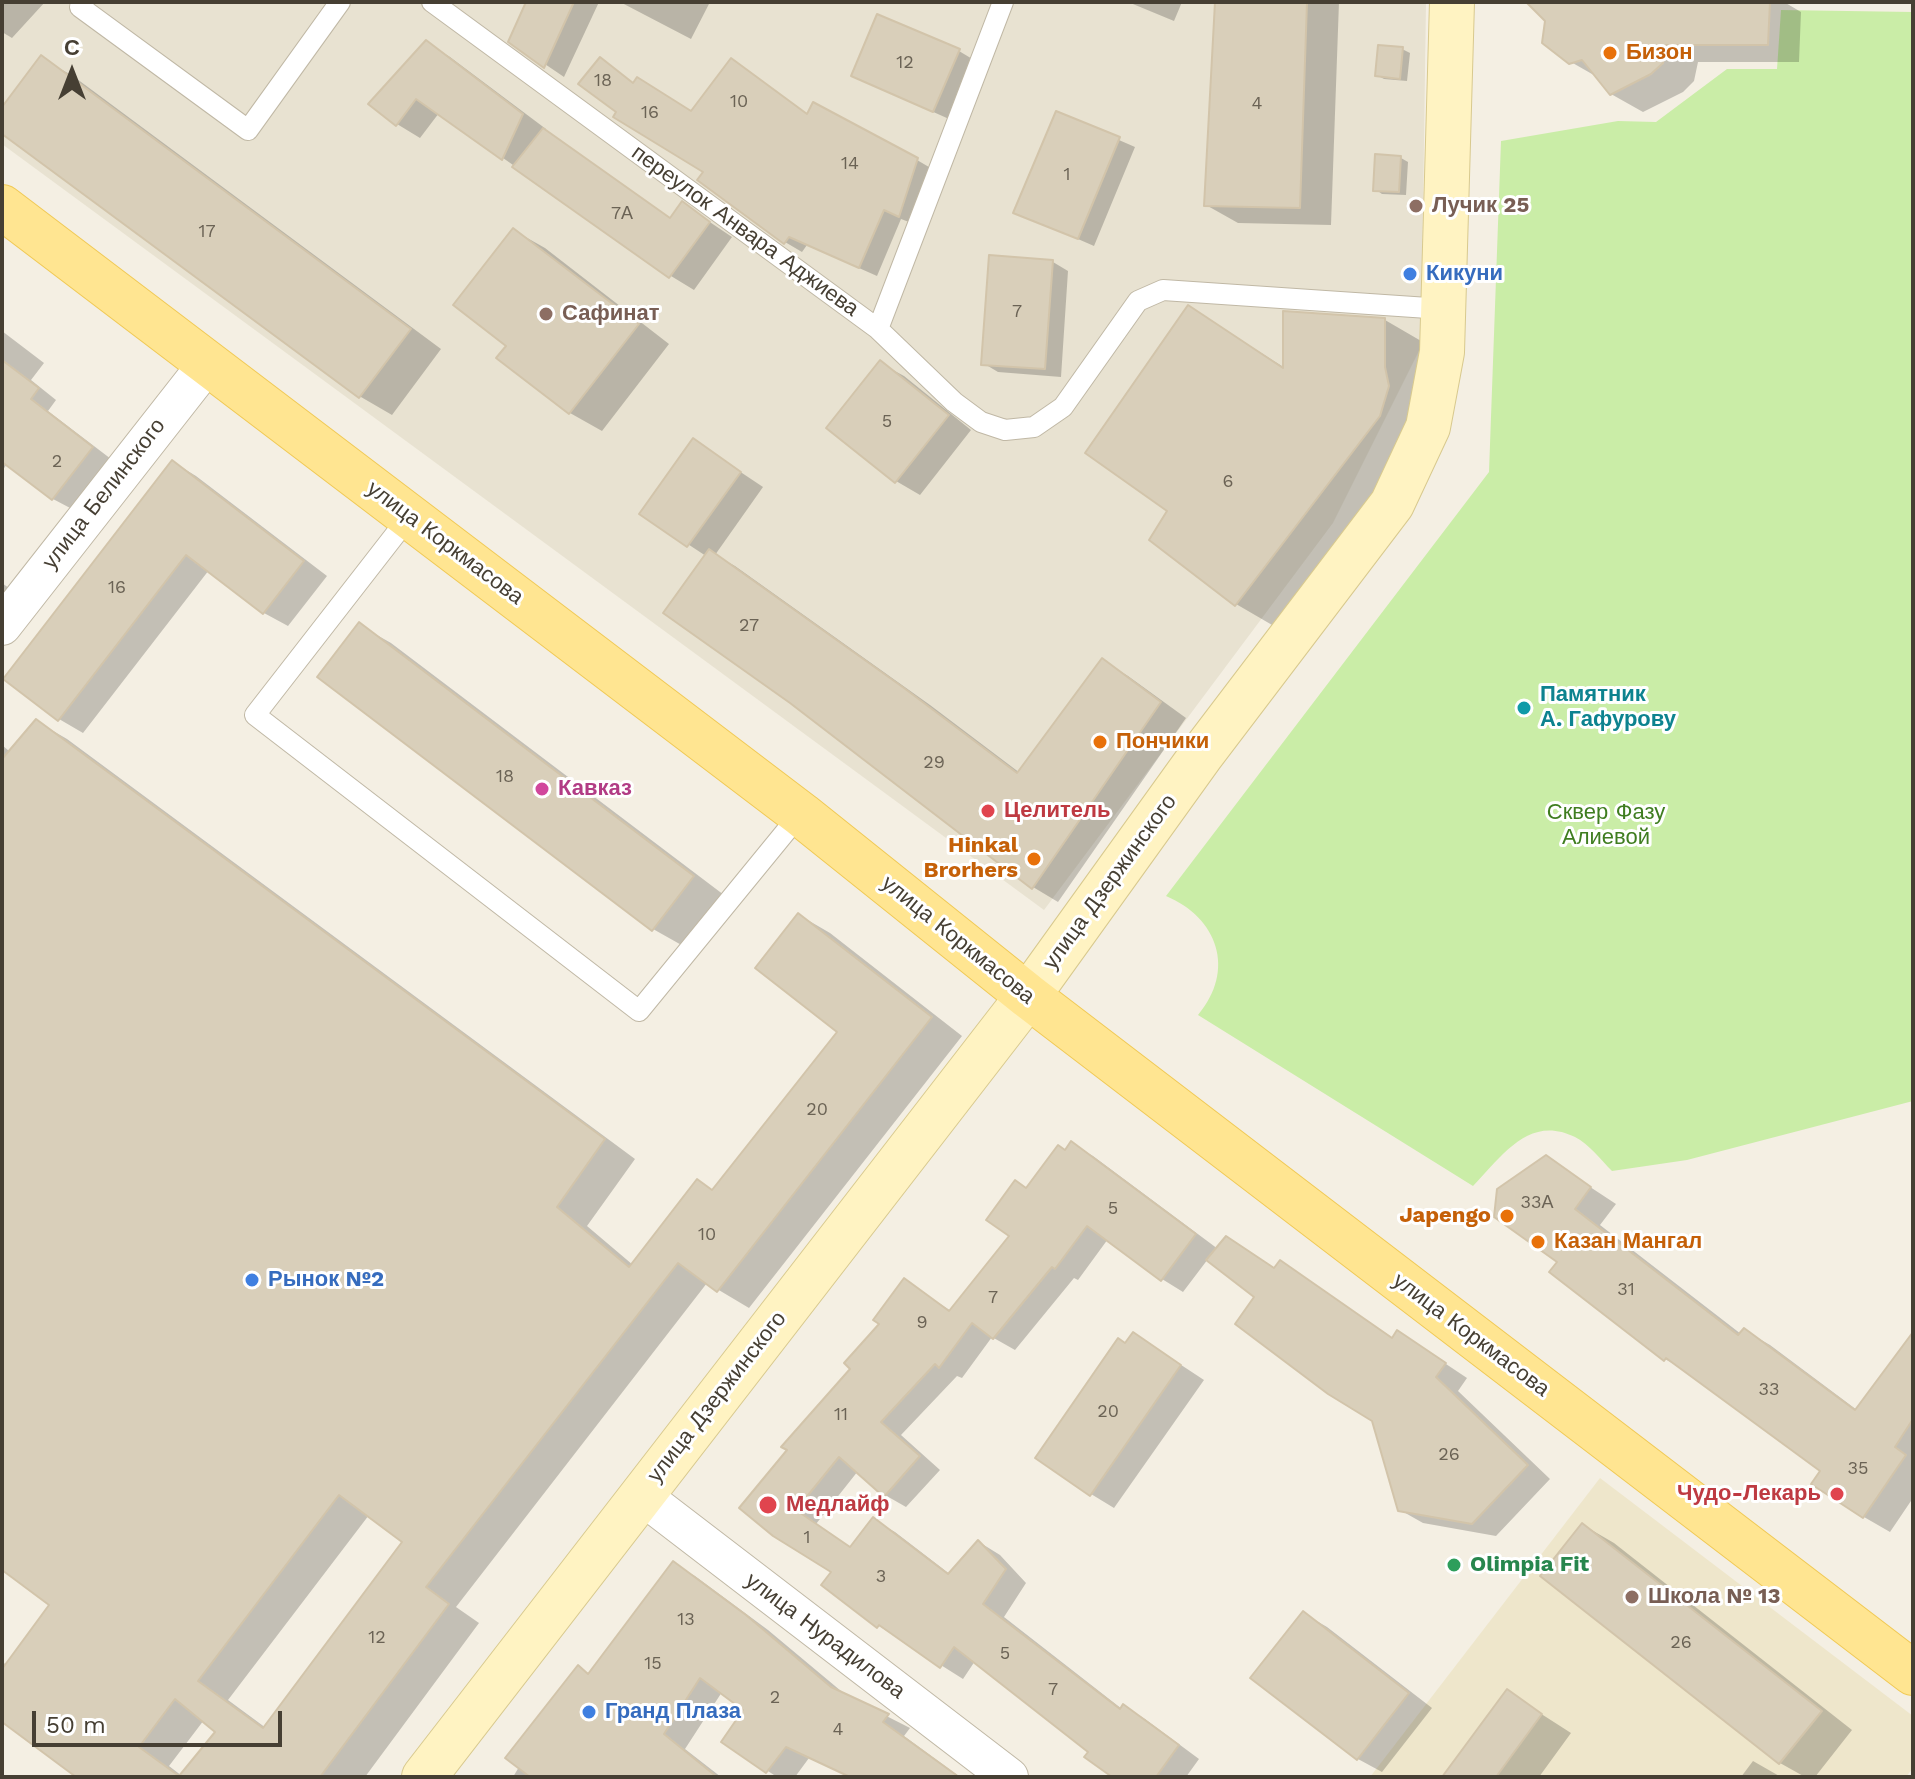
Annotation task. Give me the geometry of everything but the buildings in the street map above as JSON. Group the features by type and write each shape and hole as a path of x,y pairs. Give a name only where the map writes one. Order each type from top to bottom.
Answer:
{"main road":[{"name":"улица Коркмасова","path":"2,207 802,815 1028,996 1913,1673"}],"street":[{"name":"улица Дзержинского","path":"424,1777 1028,996 1202,754 1392,504 1428,427 1442,352 1452,2"},
{"name":"улица Белинского","path":"2,626 208,363"},
{"name":"улица Нурадилова","path":"641,1495 1009,1777"}],"lane":[{"path":"84,2 80,7 248,130 340,2"},
{"name":"переулок Анвара Аджиева","path":"439,7 878,329 1003,2"},
{"path":"878,329 954,402 981,422 1005,430 1034,427 1063,407 1138,301 1163,290 1443,309"},
{"path":"412,517 255,715 639,1011 802,815"}],"shaded area":[{"path":"2,2 1426,2 1421,347 1333,523 1044,910 2,144"},
{"name":"Школа № 13","path":"1600,1478 1913,1716 1913,1768 1906,1777 1370,1777"}],"green space":[{"name":"Сквер Фазу Алиевой","path":"1781,10 1913,12 1913,1101 1687,1160 1612,1171 1575,1137 1559,1131 1544,1131 1530,1134 1506,1151 1473,1186 1198,1015 1210,998 1216,981 1216,947 1209,931 1198,918 1166,896 1489,472 1501,141 1618,121 1656,122 1727,69 1777,69"}],"place":[{"name":"Бизон","path":"1610,53"},
{"name":"Лучик 25","path":"1416,206"},
{"name":"Кикуни","path":"1410,274"},
{"name":"Сафинат","path":"546,314"},
{"name":"Памятник А. Гафурову","path":"1524,708"},
{"name":"Пончики","path":"1100,742"},
{"name":"Кавказ","path":"542,789"},
{"name":"Целитель","path":"988,811"},
{"name":"Hinkal Brorhers","path":"1034,859"},
{"name":"Japengo","path":"1507,1216"},
{"name":"Казан Мангал","path":"1538,1242"},
{"name":"Рынок №2","path":"252,1280"},
{"name":"Чудо-Лекарь","path":"1837,1494"},
{"name":"Медлайф","path":"768,1505"},
{"name":"Olimpia Fit","path":"1454,1565"},
{"name":"Школа № 13","path":"1632,1597"},
{"name":"Гранд Плаза","path":"589,1712"}]}
